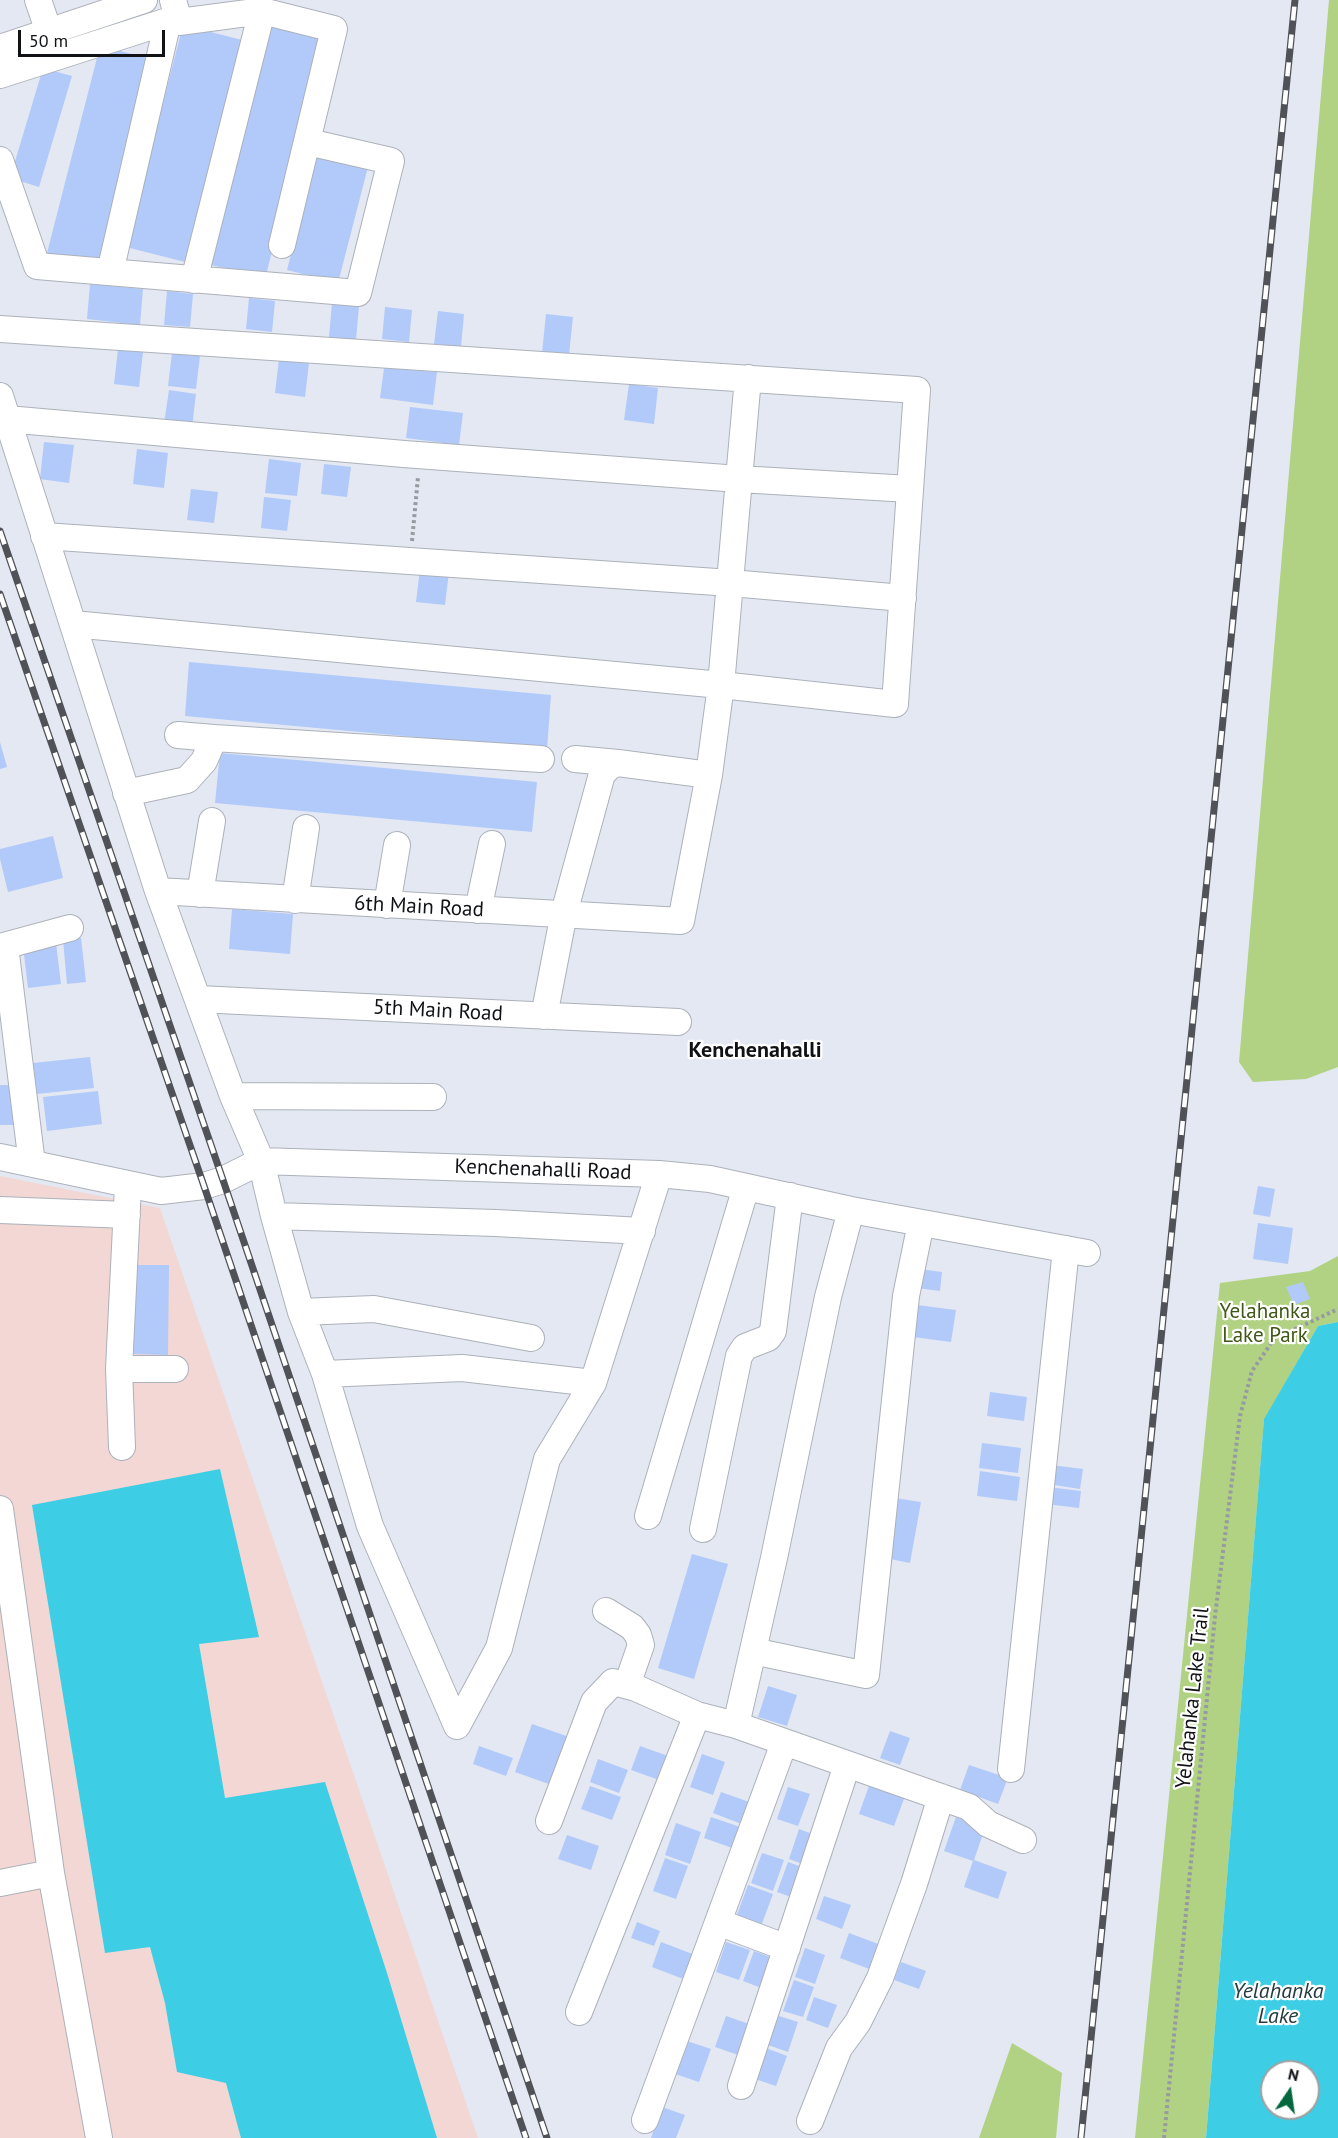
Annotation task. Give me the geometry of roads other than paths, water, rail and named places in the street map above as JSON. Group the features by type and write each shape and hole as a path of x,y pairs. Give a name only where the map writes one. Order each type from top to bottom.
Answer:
{"street":[{"path":"38,0 49,32"},
{"path":"0,48 144,0"},
{"path":"194,280 262,11"},
{"path":"0,75 173,14 262,11 333,29 282,245"},
{"path":"110,272 173,14"},
{"path":"0,160 37,266 358,293 391,161 308,142"},
{"path":"0,329 917,390 896,704 721,685 73,624"},
{"path":"576,759 709,775 721,685 748,378"},
{"path":"658,1174 593,1383 547,1459 499,1648 457,1726 370,1526 325,1374 301,1312 261,1161 233,1096 158,891 4,408 420,455 739,479 910,489"},
{"path":"45,536 731,583 903,598"},
{"path":"178,735 541,759"},
{"path":"126,793 187,780 204,760 214,738"},
{"path":"544,1016 564,914 602,774 610,766 618,763"},
{"name":"6th Main Road","path":"158,891 681,921 709,775"},
{"path":"200,894 212,821"},
{"path":"294,900 306,828"},
{"path":"478,910 492,844"},
{"path":"387,905 397,845"},
{"path":"32,1164 2,947 70,928"},
{"name":"5th Main Road","path":"198,999 678,1022"},
{"path":"233,1096 433,1097"},
{"name":"Kenchenahalli Road","path":"0,1157 128,1186 161,1191 204,1186 223,1180 261,1161 658,1174 710,1179 851,1210 1077,1251 1011,1769"},
{"path":"122,1447 119,1369 128,1186"},
{"path":"648,1516 746,1186"},
{"path":"703,1529 739,1356 745,1347 768,1338 773,1331 790,1196"},
{"path":"0,1210 127,1215"},
{"path":"736,1725 774,1558 828,1297 851,1210"},
{"path":"274,1216 496,1223 642,1231"},
{"path":"753,1651 866,1675 906,1296 921,1223"},
{"path":"301,1312 374,1309 531,1338"},
{"path":"325,1374 462,1368 593,1383"},
{"path":"119,1369 175,1369"},
{"path":"0,1509 51,1873 99,2138"},
{"path":"606,1611 632,1627 638,1635 640,1645 627,1685"},
{"path":"549,1821 594,1702 613,1682 636,1688 697,1715 736,1725 969,1807 988,1824 1023,1840"},
{"path":"579,2012 697,1715"},
{"path":"645,2120 784,1743"},
{"path":"741,2086 847,1765"},
{"path":"810,2121 839,2048 858,2022 880,1978 914,1884 941,1797"},
{"path":"0,1882 51,1873"},
{"path":"718,1922 787,1948"}],"water":[{"name":"Yelahanka Lake","path":"1338,1322 1338,2138 1206,2138 1264,1419 1318,1326"},
{"path":"220,1469 259,1637 199,1644 225,1798 325,1782 387,1973 437,2138 241,2138 226,2083 177,2072 165,2003 150,1947 105,1953 32,1505"}],"railway":[{"path":"1081,2138 1295,0"},
{"path":"0,531 223,1180 547,2138"},
{"path":"0,594 204,1186 526,2138"}],"district":[{"name":"Kenchenahalli","path":"755,1051"}],"park label":[{"name":"Yelahanka Lake Park","path":"1265,1324"}]}
